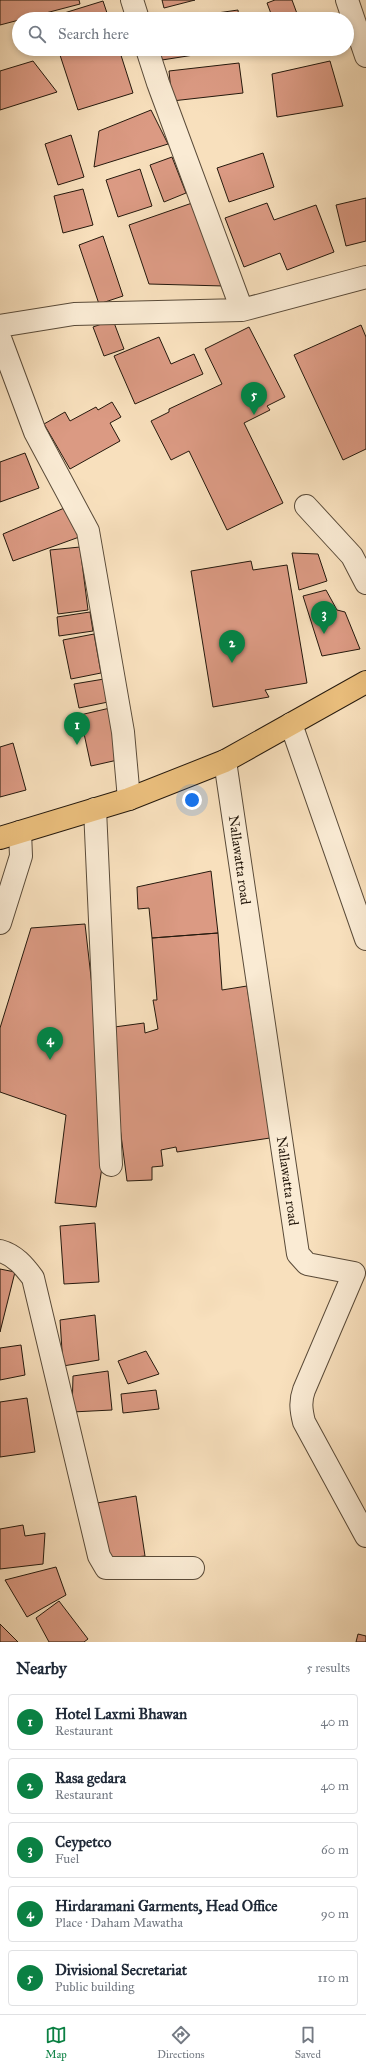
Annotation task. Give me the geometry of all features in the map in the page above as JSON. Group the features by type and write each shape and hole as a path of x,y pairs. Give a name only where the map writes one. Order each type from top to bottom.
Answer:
{"main road":[{"path":"10,835 128,799 225,761 366,682"}],"street":[{"path":"132,0 136,12"},
{"path":"347,0 351,12"},
{"path":"354,21 366,56"},
{"path":"149,56 242,310"},
{"path":"0,326 74,314 242,310 366,277"},
{"path":"0,338 35,432 88,531 123,732 128,799"},
{"path":"306,506 352,556 366,583"},
{"path":"291,724 366,939"},
{"name":"Nallawatta road","path":"225,761 298,1254 307,1264 360,1270 304,1390 301,1400 301,1410 304,1422 366,1536"},
{"path":"95,809 111,1165"},
{"path":"0,923 20,856 10,835"},
{"path":"0,1251 8,1253 23,1264 33,1278 99,1556 106,1568 193,1568"}],"building":[{"path":"0,0 79,0 80,4 50,12 12,12 12,22 0,25"},
{"path":"162,0 195,0 164,8"},
{"path":"275,0 292,0 296,12 270,12 267,3"},
{"path":"103,1 107,12 67,12"},
{"path":"238,10 238,12 224,12"},
{"path":"60,56 121,56 133,93 78,110"},
{"path":"161,56 187,56 162,60"},
{"path":"33,61 57,92 0,110 0,71"},
{"path":"330,61 343,106 277,117 272,74"},
{"path":"239,63 243,93 172,101 169,71"},
{"path":"151,110 168,144 94,167 99,131"},
{"path":"71,135 84,177 58,185 45,144"},
{"path":"263,153 274,187 229,202 217,168"},
{"path":"172,157 186,193 164,202 150,165"},
{"path":"140,169 152,206 118,217 106,180"},
{"path":"83,189 93,225 63,233 54,196"},
{"path":"366,198 366,241 346,246 336,205"},
{"path":"195,202 224,286 149,284 129,225"},
{"path":"267,203 274,220 316,205 334,252 287,270 280,253 244,267 225,218"},
{"path":"103,236 123,296 99,304 79,245"},
{"path":"113,320 124,349 104,356 93,327"},
{"path":"361,325 366,337 366,449 343,460 294,355"},
{"path":"249,327 285,397 267,406 270,410 244,423 283,503 227,530 189,451 171,460 151,421 169,412 169,409 222,384 205,349"},
{"path":"159,337 171,364 194,354 203,374 135,404 114,356"},
{"path":"112,402 121,417 110,423 120,441 70,469 44,424 65,412 70,421 96,407 98,410"},
{"path":"25,453 39,488 0,502 0,462"},
{"path":"69,506 82,536 13,561 3,534"},
{"path":"80,547 88,610 58,614 50,550"},
{"path":"292,553 318,554 327,581 299,590"},
{"path":"251,561 253,570 287,565 307,683 265,690 269,697 213,707 191,571"},
{"path":"326,590 337,610 345,612 360,649 322,656 303,596"},
{"path":"90,612 93,631 59,636 57,617"},
{"path":"94,634 101,673 71,679 63,640"},
{"path":"104,679 108,702 79,708 74,684"},
{"path":"110,708 122,759 91,766 80,715"},
{"path":"13,743 26,790 0,797 0,747"},
{"path":"211,871 218,933 152,938 149,908 138,909 137,887"},
{"path":"85,924 108,1127 96,1207 55,1203 66,1115 0,1092 0,1028 31,928"},
{"path":"218,933 222,990 247,986 270,1138 177,1152 176,1147 161,1150 163,1166 152,1167 152,1180 127,1181 107,1028 144,1023 145,1033 158,1029 153,1000 157,1000 152,938"},
{"path":"95,1223 99,1282 64,1284 60,1226"},
{"path":"0,1269 15,1272 0,1332"},
{"path":"95,1315 99,1360 63,1366 60,1320"},
{"path":"21,1345 25,1375 0,1380 0,1348"},
{"path":"146,1351 159,1374 128,1384 118,1361"},
{"path":"108,1371 112,1410 72,1412 73,1376"},
{"path":"156,1390 159,1409 123,1413 121,1394"},
{"path":"27,1398 35,1452 0,1457 0,1402"},
{"path":"136,1496 145,1556 105,1560 97,1503"},
{"path":"23,1525 25,1536 45,1533 43,1564 0,1569 0,1529"},
{"path":"56,1567 66,1595 27,1617 5,1580"},
{"path":"59,1601 88,1639 84,1642 49,1642 36,1618"},
{"path":"0,1624 18,1642 0,1642"},
{"path":"358,1634 366,1636 366,1642 356,1642"}],"place":[{"name":"Divisional Secretariat","path":"254,415"},
{"name":"Ceypetco","path":"324,634"},
{"name":"Rasa gedara","path":"232,663"},
{"name":"Hotel Laxmi Bhawan","path":"77,745"},
{"name":"Hirdaramani Garments, Head Office","path":"50,1060"}]}
